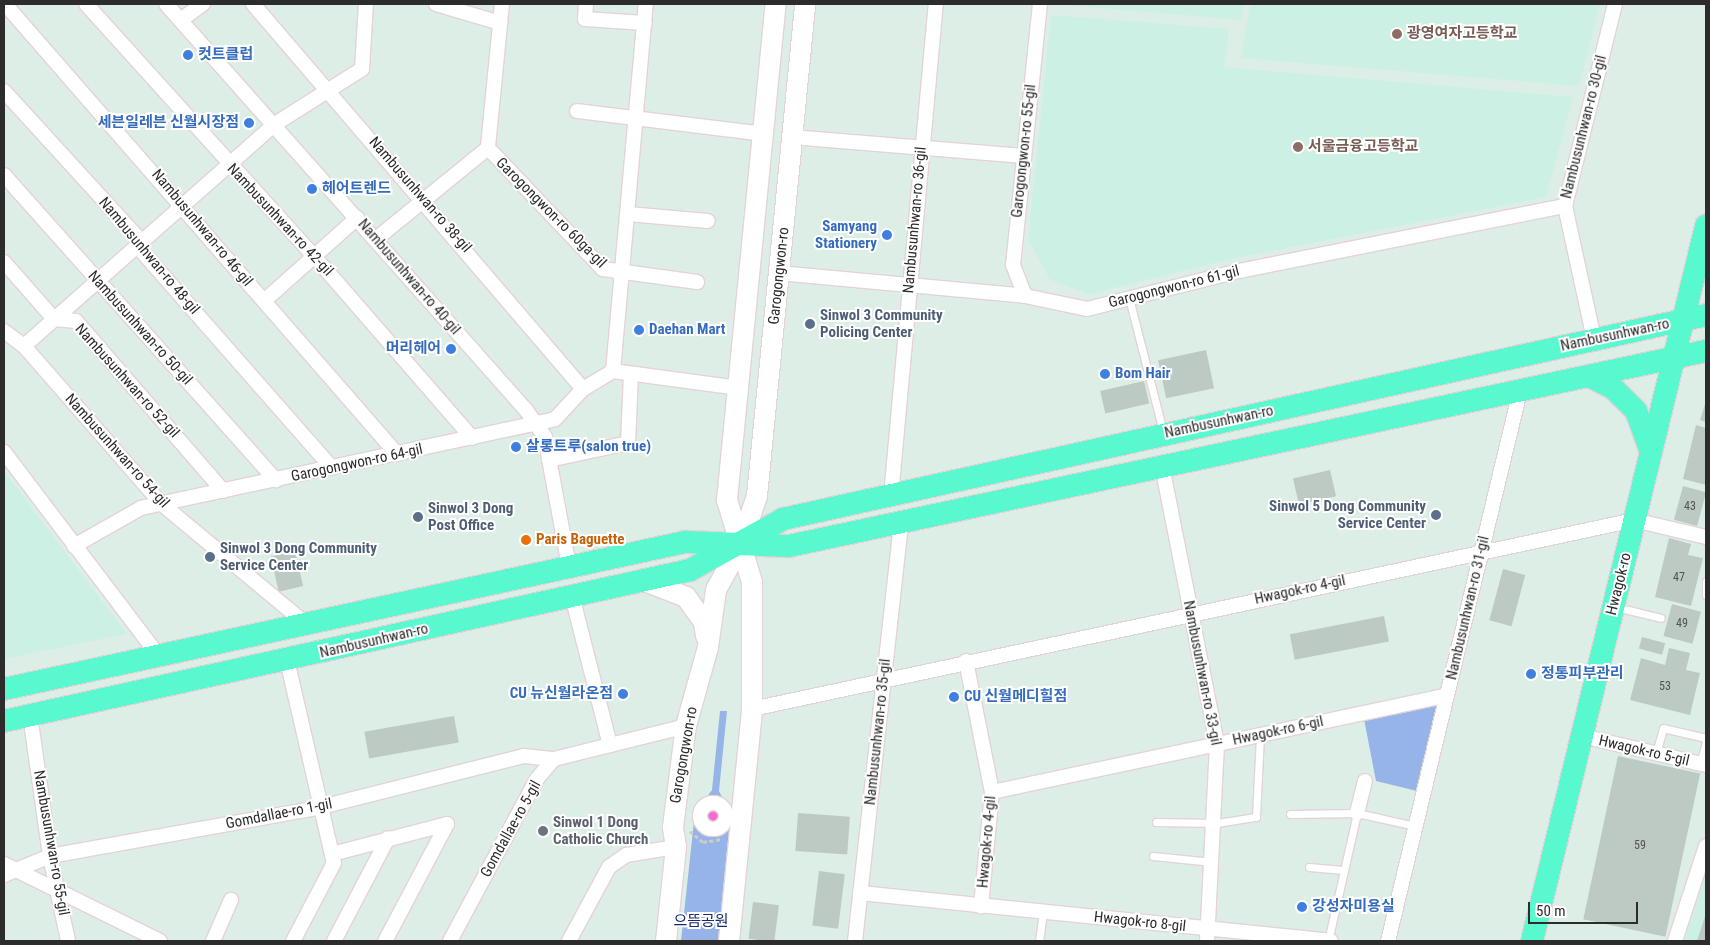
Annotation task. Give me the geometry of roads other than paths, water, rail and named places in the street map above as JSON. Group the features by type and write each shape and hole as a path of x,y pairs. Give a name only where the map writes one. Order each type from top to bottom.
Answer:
{"main road":[{"name":"Garogongwon-ro","path":"729,941 752,709 752,582 727,500 776,4"},
{"name":"Garogongwon-ro","path":"666,941 676,847 673,826 686,726 708,648 716,590 740,546 758,496 805,4"},
{"name":"Hwagok-ro","path":"1532,941 1706,226"},
{"name":"Nambusunhwan-ro","path":"4,721 690,570 740,546 784,518 891,496 1706,315"},
{"path":"1555,383 1559,372 1598,360 1598,347 1590,340"},
{"name":"Nambusunhwan-ro","path":"4,689 685,542 740,546 789,546 1706,351"},
{"path":"1589,376 1613,388 1636,411 1651,452"},
{"path":"642,580 671,589 696,606 704,622 708,648"}],"street":[{"name":"Nambusunhwan-ro 46-gil","path":"5,4 397,454"},
{"name":"Nambusunhwan-ro 42-gil","path":"86,4 228,165 314,256 472,438"},
{"name":"Nambusunhwan-ro 40-gil","path":"166,4 182,19 275,124 536,424 545,437 569,567"},
{"path":"182,19 203,4"},
{"name":"Nambusunhwan-ro 38-gil","path":"253,4 423,197 583,389"},
{"path":"24,346 275,124 362,69 366,4"},
{"path":"436,4 500,23"},
{"name":"Garogongwon-ro 60ga-gil","path":"502,4 488,148 603,270 622,275 697,282"},
{"path":"586,4 585,19 645,23"},
{"path":"646,4 613,370 631,375 739,388"},
{"name":"Nambusunhwan-ro 36-gil","path":"891,496 921,148 936,4"},
{"name":"Garogongwon-ro 55-gil","path":"1025,296 1013,265 1040,4"},
{"name":"Nambusunhwan-ro 30-gil","path":"1590,340 1565,206 1615,4"},
{"name":"Nambusunhwan-ro 48-gil","path":"4,91 138,238 137,246 332,468"},
{"path":"577,111 764,134"},
{"path":"792,137 1024,156"},
{"path":"376,239 423,197 488,148"},
{"name":"Nambusunhwan-ro 50-gil","path":"4,175 276,480"},
{"name":"Garogongwon-ro 61-gil","path":"779,273 1025,296 1087,309 1234,272 1565,206"},
{"path":"628,214 708,221"},
{"path":"264,301 357,218"},
{"name":"Nambusunhwan-ro 52-gil","path":"4,262 54,319 76,321 223,491"},
{"name":"Nambusunhwan-ro 54-gil","path":"4,331 24,346 162,504 306,624"},
{"name":"Garogongwon-ro 64-gil","path":"74,546 141,508 555,419 583,389 613,370"},
{"path":"549,460 628,443 631,375"},
{"name":"Nambusunhwan-ro 31-gil","path":"1388,941 1520,391"},
{"path":"4,452 159,656"},
{"name":"Nambusunhwan-ro 33-gil","path":"1162,466 1217,744 1217,823 1208,935"},
{"path":"1634,520 1706,537"},
{"name":"Hwagok-ro 4-gil","path":"752,709 884,678 1634,520"},
{"name":"Nambusunhwan-ro 35-gil","path":"855,941 902,522"},
{"path":"572,596 610,745"},
{"path":"287,660 334,863 293,941"},
{"name":"Hwagok-ro 4-gil","path":"966,661 992,792 981,906"},
{"name":"Hwagok-ro 6-gil","path":"992,792 1447,695"},
{"name":"Nambusunhwan-ro 55-gil","path":"30,716 50,856 60,891 68,941"},
{"path":"554,759 686,726"},
{"name":"Hwagok-ro 5-gil","path":"1582,736 1703,764"},
{"name":"Gomdallae-ro 1-gil","path":"8,869 50,856 321,807 524,756 554,759"},
{"name":"Gomdallae-ro 5-gil","path":"450,941 537,779 554,759"},
{"path":"1357,813 1364,781"},
{"path":"700,817 711,828 725,820"},
{"path":"332,854 447,824 385,941"},
{"path":"334,941 388,838"},
{"path":"1675,941 1706,846"},
{"path":"569,941 609,867 626,855 676,847"},
{"path":"8,869 60,891 160,941"},
{"name":"Hwagok-ro 8-gil","path":"860,894 1043,912 1208,935 1331,941"},
{"path":"213,941 231,900"}],"lane":[{"path":"1129,298 1164,434"},
{"path":"1706,581 1706,595"},
{"path":"1613,606 1661,618"},
{"path":"1656,753 1662,728 1706,740 1703,764"},
{"path":"1156,822 1217,823 1256,817 1260,735"},
{"path":"1290,814 1357,813 1416,826"},
{"path":"1328,941 1357,813"},
{"path":"1153,856 1214,862"},
{"path":"1309,867 1344,870"},
{"path":"1040,941 1043,912"}],"place":[{"name":"광영여자고등학교","path":"1397,34"},
{"name":"컷트클럽","path":"188,55"},
{"name":"세븐일레븐 신월시장점","path":"249,123"},
{"name":"서울금융고등학교","path":"1298,147"},
{"name":"헤어트렌드","path":"312,189"},
{"name":"Samyang Stationery","path":"887,235"},
{"name":"Sinwol 3 Community Policing Center","path":"810,324"},
{"name":"Daehan Mart","path":"639,330"},
{"name":"머리헤어","path":"451,349"},
{"name":"Bom Hair","path":"1105,374"},
{"name":"살롱트루(salon true)","path":"516,447"},
{"name":"Sinwol 5 Dong Community Service Center","path":"1436,515"},
{"name":"Sinwol 3 Dong Post Office","path":"418,517"},
{"name":"Paris Baguette","path":"526,540"},
{"name":"Sinwol 3 Dong Community Service Center","path":"210,557"},
{"name":"정통피부관리","path":"1531,674"},
{"name":"CU 뉴신월라온점","path":"623,694"},
{"name":"CU 신월메디힐점","path":"954,697"},
{"name":"Sinwol 1 Dong Catholic Church","path":"543,831"},
{"name":"강성자미용실","path":"1302,907"}],"park label":[{"name":"으뜸공원","path":"701,922"}]}
